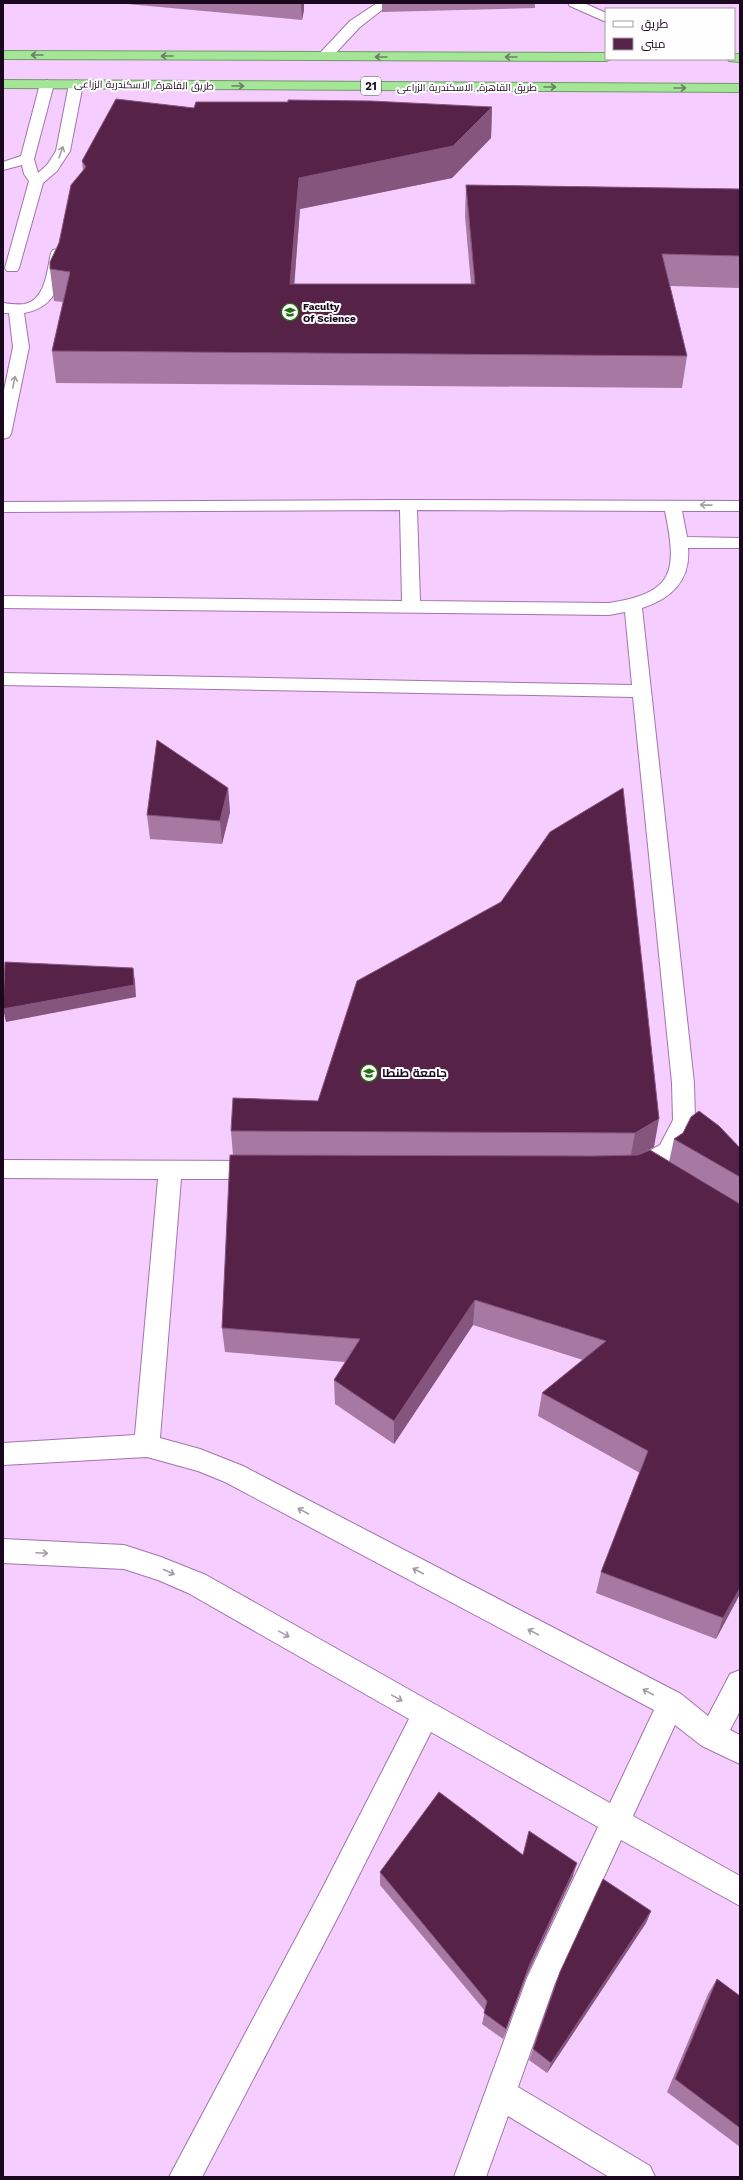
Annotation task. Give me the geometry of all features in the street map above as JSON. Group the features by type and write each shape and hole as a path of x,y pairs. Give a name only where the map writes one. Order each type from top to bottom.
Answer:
{"highway":[{"path":"3,55 605,57"},
{"path":"184,86 185,56"},
{"name":"طريق القاهرة, الاسكندرية الزراعى","path":"3,84 740,88"}],"street":[{"path":"325,56 355,24 385,3"},
{"path":"574,3 593,12 605,12"},
{"path":"36,181 31,174 26,159 47,84"},
{"path":"12,268 10,247 36,181 52,168 63,151 76,84"},
{"path":"3,166 26,159"},
{"path":"3,434 21,347 10,308 29,308 44,298 50,290 61,240"},
{"path":"408,505 411,608"},
{"path":"3,507 408,505 740,506"},
{"path":"3,602 411,608 609,609 633,606 653,598 668,587 677,574 680,559 672,505"},
{"path":"678,542 740,543"},
{"path":"611,1172 632,1171 668,1152 684,1120 683,1083 633,606"},
{"path":"3,679 642,691"},
{"path":"645,1164 665,1176"},
{"path":"3,1169 280,1171"},
{"path":"147,1446 170,1170"},
{"path":"3,1454 147,1446 200,1460 234,1474 671,1704 712,1736 740,1750"},
{"path":"3,1551 124,1558 162,1569 197,1584 740,1892"},
{"path":"712,1736 740,1683"},
{"path":"470,2177 542,1978 671,1704"},
{"path":"185,2177 331,1901 426,1714"},
{"path":"500,2094 639,2177"}],"building":[{"path":"116,99 194,108 196,102 288,102 288,100 371,101 492,107 453,146 299,178 290,284 475,284 466,185 740,189 740,256 662,254 687,356 52,351 70,272 50,269 50,262 59,243 71,185 86,167 82,161"},
{"path":"157,740 228,788 220,821 147,815"},
{"path":"623,788 659,1119 635,1133 231,1131 233,1098 318,1101 357,981 501,902 550,832"},
{"path":"5,962 133,968 134,985 3,1009"},
{"path":"699,1111 719,1126 740,1148 740,1177 674,1139 683,1133 691,1117"},
{"path":"650,1150 740,1204 740,1588 723,1618 601,1572 648,1451 542,1393 606,1341 475,1300 394,1421 334,1380 360,1339 222,1328 230,1155 593,1156 638,1155"},
{"path":"439,1792 523,1855 529,1831 577,1863 529,1966 506,2029 484,2013 487,2001 380,1872"},
{"path":"603,1879 651,1911 551,2063 533,2049 560,1972"},
{"path":"717,1979 740,1996 740,2128 675,2079"}],"place":[{"name":"Faculty Of Science","path":"290,312"},
{"name":"جامعة طنطا","path":"369,1073"}]}
